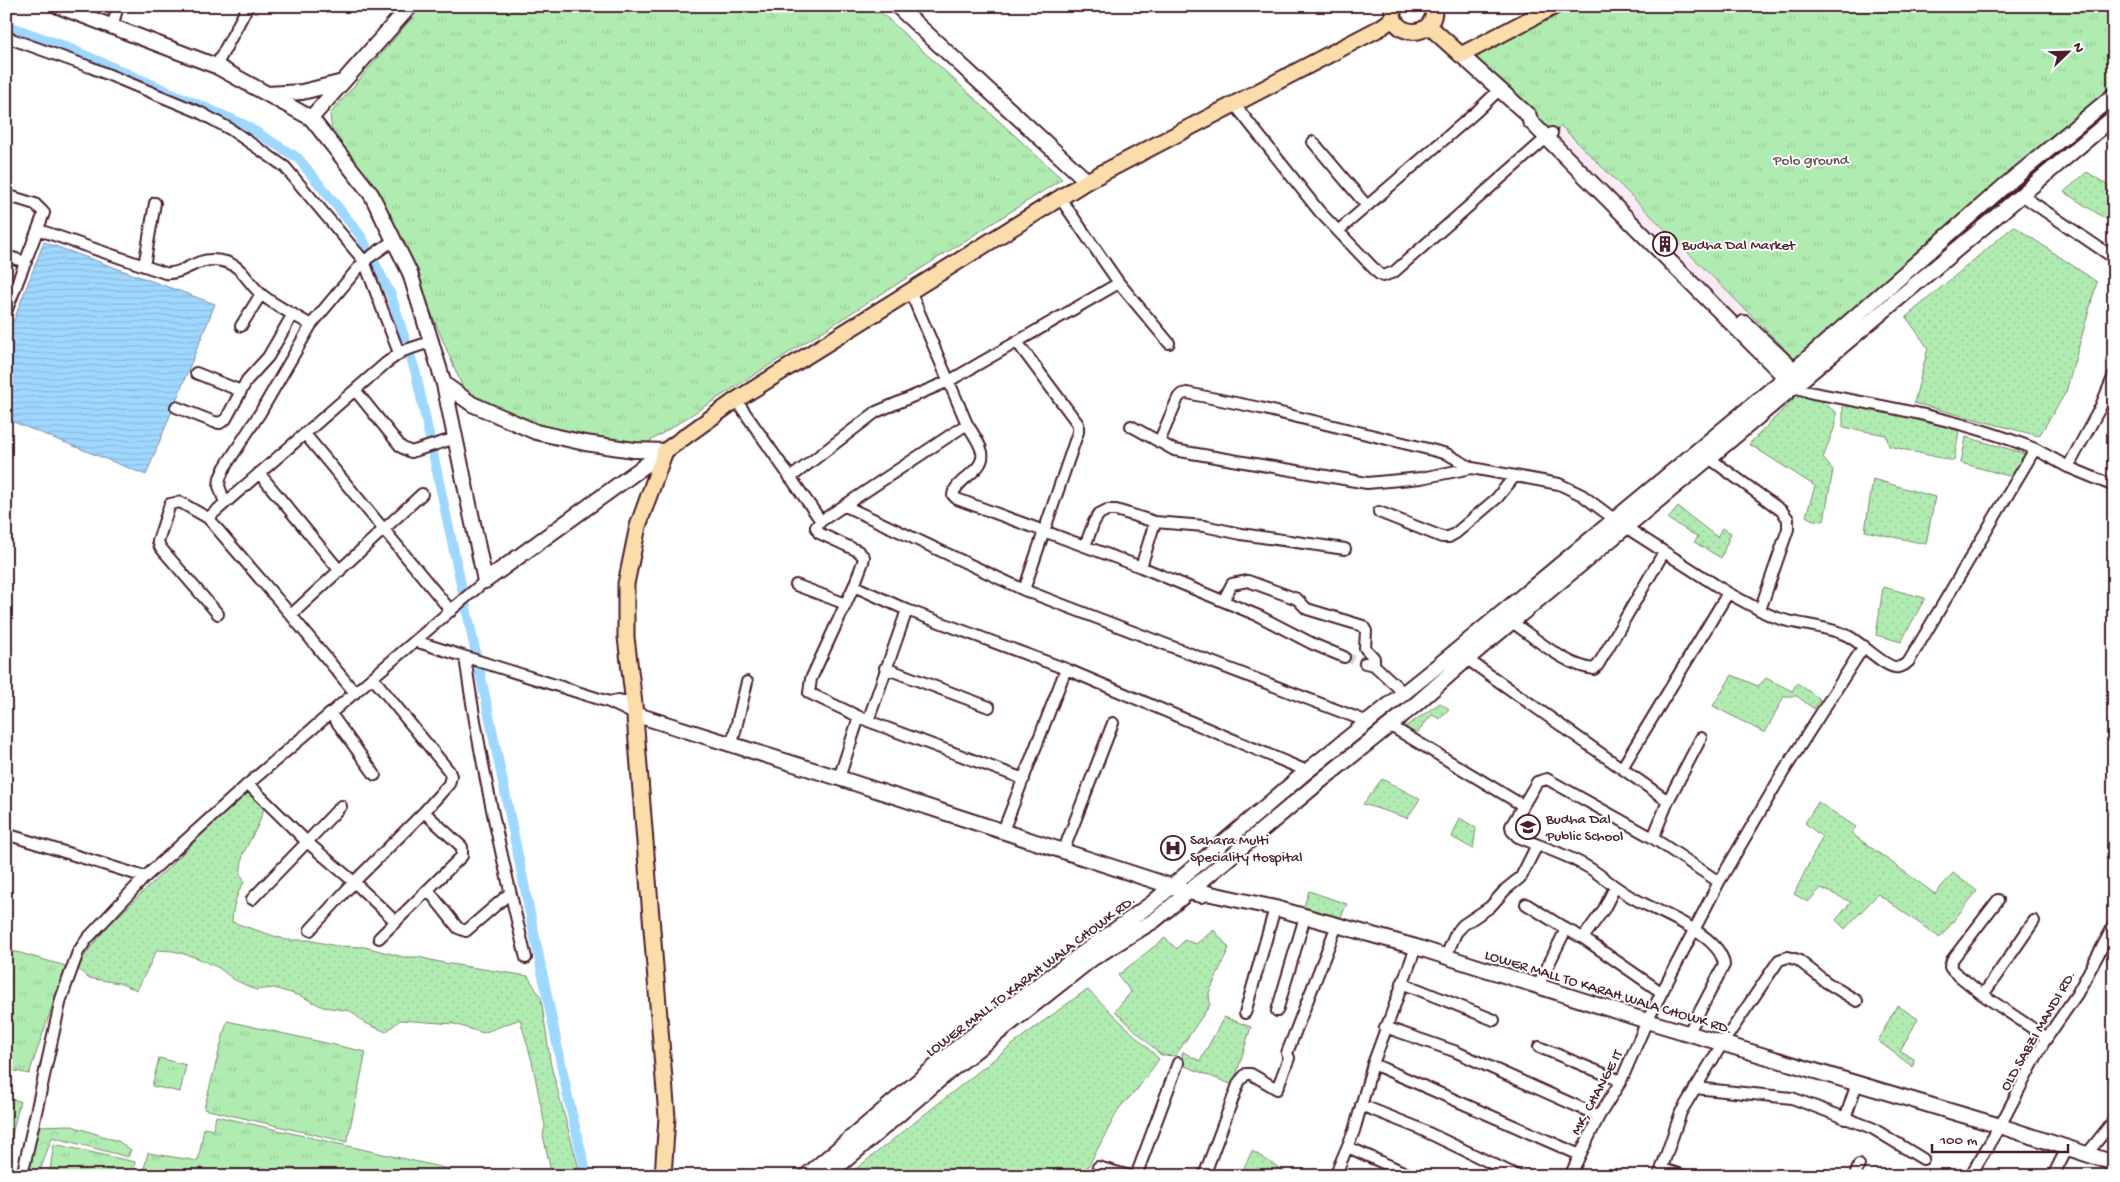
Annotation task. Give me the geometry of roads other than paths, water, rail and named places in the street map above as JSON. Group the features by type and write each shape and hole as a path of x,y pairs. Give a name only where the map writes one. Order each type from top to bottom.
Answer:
{"main road":[{"path":"58,6 216,66 311,118 371,194 388,244 410,273 432,341 456,438 485,581 736,400 1087,181 1380,28 1394,12 1402,29 1409,32 1423,30 1429,26 1434,14 1434,6"},
{"path":"311,118 410,6"},
{"path":"896,6 1087,181"},
{"path":"1462,55 1555,6"},
{"path":"1429,26 1528,116 1530,121 1550,136 1794,378"},
{"path":"266,94 302,92 343,82"},
{"path":"826,1176 988,1032 1093,958 1155,920 1198,890 1357,751 1415,706 1467,659 1709,458 2002,188 2114,95"},
{"path":"1176,882 1307,771 1614,519 1794,378 2114,117"},
{"path":"444,384 472,404 536,432 585,443 634,450 665,451"},
{"path":"663,1176 667,1117 634,709 626,637 626,584 638,526 665,451"},
{"path":"634,709 1176,882"},
{"path":"1346,740 1357,751"},
{"path":"1005,828 1066,844 1176,882"},
{"name":"LOWER MALL TO KARAH WALA CHOWK RD.","path":"806,1176 988,1032 1033,989 1120,928 1176,882 1198,890 1275,908 1416,947 1688,1034 2000,1126 2114,1163"}],"street":[{"path":"112,27 118,6"},
{"path":"216,66 248,6"},
{"path":"6,37 90,67 199,112 237,133 285,167 366,259 401,352"},
{"path":"1338,231 1499,90"},
{"path":"1235,105 1319,211 1379,274 1389,276 1550,136"},
{"path":"1313,142 1367,206"},
{"path":"6,194 35,204 43,209 44,216 6,312"},
{"path":"2020,194 2114,258"},
{"path":"1060,198 1119,283 1168,343"},
{"path":"144,266 155,204"},
{"path":"39,230 173,274 206,260 219,260 236,266 261,294 310,325"},
{"path":"225,503 219,486 225,467 260,413 310,325 366,259 388,244"},
{"path":"6,256 26,262"},
{"path":"790,478 876,412 949,381 1119,283"},
{"path":"910,291 967,424 982,450 982,459 978,466 954,490 953,496 1141,566 1259,616 1313,644 1344,657"},
{"path":"241,326 261,294"},
{"path":"176,407 220,423 226,419 252,372 268,356 293,314"},
{"path":"208,518 259,472 401,352 432,341"},
{"path":"1017,342 1078,424 1078,432 1024,590"},
{"path":"196,373 241,391"},
{"path":"2068,467 2100,408 2114,375"},
{"path":"1794,378 1813,393 1954,421 2005,437 2036,449 2068,467 2114,486"},
{"path":"355,390 401,447 411,452 456,438"},
{"path":"1159,442 1178,398 1182,394 1187,393 1260,408 1447,454 1472,468 1559,484 1573,490 1614,519"},
{"path":"736,400 821,521"},
{"path":"967,424 821,521 816,527 819,533 858,551 864,557 864,562 811,679 809,694 864,719 1024,779"},
{"path":"1131,426 1174,450 1367,483 1421,478 1472,468"},
{"path":"305,434 451,611"},
{"path":"1627,528 1728,593 1760,610 1785,620 1845,634 1887,664 1895,667 1904,666 1909,661 2036,449"},
{"path":"1709,458 1782,510 1788,518 1788,529 1760,610"},
{"path":"259,472 340,571"},
{"path":"1379,512 1442,537 1449,537 1497,498 1514,477"},
{"path":"292,615 385,531 422,494"},
{"path":"218,614 160,547 158,542 170,504 180,502 208,518 292,615 355,693"},
{"path":"845,506 1024,590 1368,722"},
{"path":"1086,546 1094,522 1099,514 1108,510 1116,510 1155,522 1204,526 1241,534 1345,549"},
{"path":"1141,566 1155,522"},
{"path":"1512,622 1566,659 1583,668 1594,669 1664,552"},
{"path":"22,1176 60,999 70,970 86,939 145,876 248,784 485,581"},
{"path":"1223,601 1232,584 1248,581 1297,599 1307,609 1364,626 1366,631 1365,648 1374,658 1369,664 1404,693"},
{"path":"796,585 846,604"},
{"path":"854,586 907,610 1066,670 1307,771"},
{"path":"1622,768 1728,593"},
{"path":"840,774 885,668 907,610"},
{"path":"415,641 634,709"},
{"name":"MK, CHANGE IT","path":"1570,1176 1599,1116 1621,1081 1661,992 1719,882 1784,771 1864,646"},
{"path":"465,657 473,718 510,893 526,958"},
{"path":"1467,659 1668,801"},
{"path":"885,668 989,707"},
{"path":"1005,828 1066,670"},
{"path":"310,930 354,882 424,812 449,784 451,776 449,771 373,678"},
{"path":"733,740 747,682"},
{"path":"331,714 375,775"},
{"path":"1066,844 1112,723"},
{"path":"1389,725 1522,805"},
{"path":"1653,838 1668,801 1701,738"},
{"path":"1688,1034 1724,965 1723,957 1717,948 1694,929 1614,887 1591,869 1518,837 1512,831 1511,826 1537,782 1547,779 1653,838 1719,882"},
{"path":"248,784 307,842 354,882 396,922"},
{"path":"252,899 341,806"},
{"path":"379,938 462,856 462,847 424,812"},
{"path":"6,834 145,876"},
{"path":"1446,956 1456,933 1463,924 1490,907 1506,889 1521,877 1537,845"},
{"path":"1583,938 1604,909 1614,887"},
{"path":"428,890 458,928 466,931 510,893"},
{"path":"1998,900 1952,960 1950,967 1983,995 2047,1038"},
{"path":"1526,904 1583,938 1661,992"},
{"path":"1245,1013 1275,908"},
{"path":"1277,1011 1305,917"},
{"path":"1983,995 2034,921"},
{"path":"1204,1176 1239,1082 1243,1077 1251,1074 1277,1089 1289,1058 1287,1053 1337,925"},
{"name":"OLD SABZI MANDI RD.","path":"1970,1176 2000,1126 2047,1038 2077,994 2114,925"},
{"path":"1538,986 1566,929"},
{"path":"1335,1176 1348,1147 1385,1028 1416,947"},
{"path":"1685,1176 1660,1172 1680,1112 1722,1044 1779,960 1783,958 1798,960 1826,982 1857,1001"},
{"path":"1402,983 1494,1020"},
{"path":"1385,1028 1454,1051 1599,1116"},
{"path":"1539,1047 1621,1081"},
{"path":"1136,1176 1178,1063"},
{"path":"1373,1064 1580,1155"},
{"path":"1845,1119 1857,1083"},
{"path":"1695,1088 1792,1098 1872,1128 1923,1159"},
{"path":"1361,1105 1416,1127 1518,1176"},
{"path":"2087,1154 2114,1120"},
{"path":"1348,1147 1412,1176"},
{"path":"2053,1176 2067,1148"},
{"path":"1855,1176 1859,1165"},
{"path":"1098,1166 1130,1176"}],"water":[{"path":"44,242 215,304 146,475 6,419 6,340"}],"waterway":[{"path":"6,25 64,46 243,124 298,158 361,236 391,295 416,374 569,1102 587,1176"}],"tunnel":[{"path":"1344,657 1365,663"}],"place":[{"name":"Budha Dal Market","path":"1665,244"},
{"name":"Budha Dal Public School","path":"1528,827"},
{"name":"Sahara Multi Speciality Hospital","path":"1173,848"}],"park label":[{"name":"Polo ground","path":"1811,159"}]}
